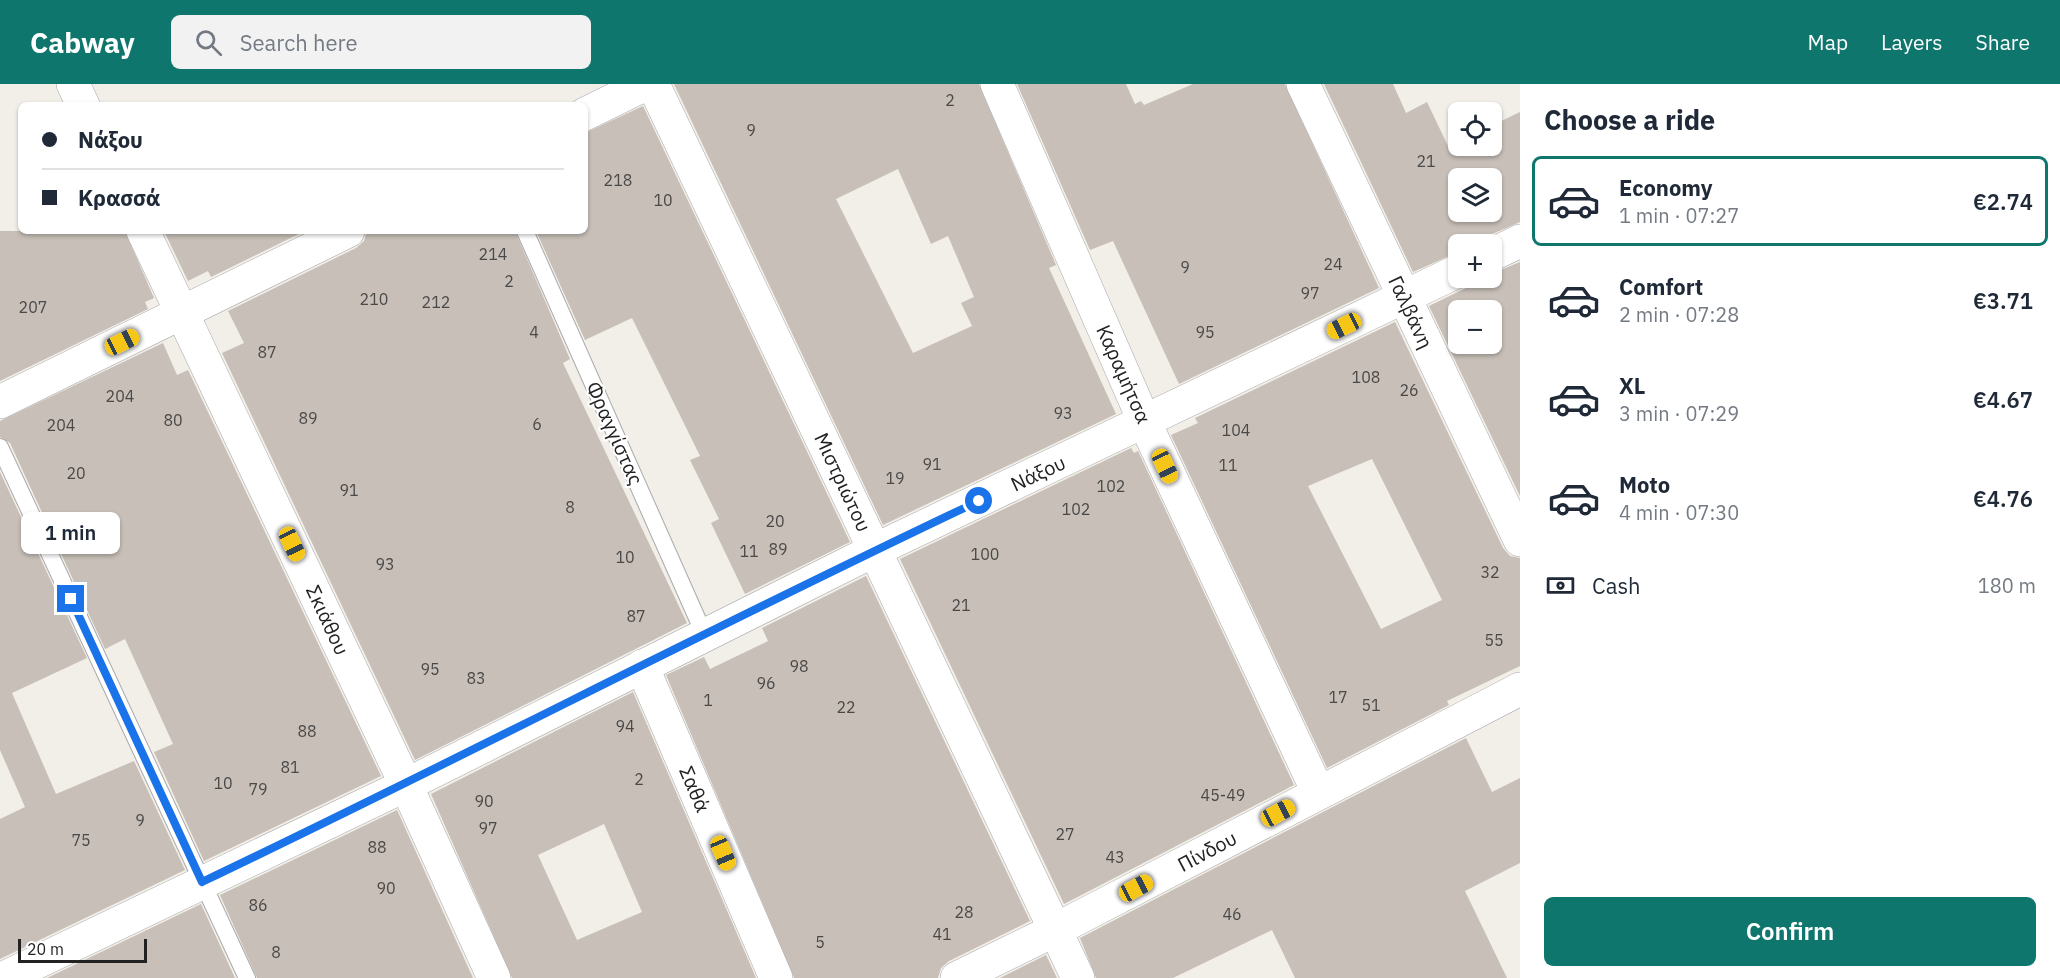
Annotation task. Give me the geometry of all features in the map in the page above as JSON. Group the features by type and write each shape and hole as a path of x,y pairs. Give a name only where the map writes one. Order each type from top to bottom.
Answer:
{"street":[{"path":"73,84 82,102"},
{"path":"588,112 645,84"},
{"name":"Μιστριώτου","path":"653,84 1078,978"},
{"name":"Καραμήτσα","path":"997,84 1145,423 1318,792"},
{"name":"Γαλβάνη","path":"1303,84 1520,540"},
{"name":"Σκιάθου","path":"144,234 406,784 494,978"},
{"path":"0,402 342,234"},
{"path":"1502,250 1520,241"},
{"name":"Νάξου","path":"3,978 406,784 875,550 1145,423 1448,276"},
{"name":"Σαθά","path":"642,666 776,978"},
{"name":"Πίνδου","path":"957,978 1055,930 1520,689"}],"lane":[{"name":"Φραγγίστας","path":"526,234 705,636"},
{"path":"0,447 246,978"}],"building":[{"path":"674,84 979,84 1056,265 1049,268 1116,414 883,525","holes":["898,169 931,244 948,236 974,297 961,303 972,326 913,353 836,199"]},
{"path":"1017,84 1126,84 1135,104 1141,101 1144,105 1193,84 1285,84 1379,288 1179,384 1113,241 1090,250"},
{"path":"1324,84 1393,84 1406,113 1427,102 1448,146 1448,156 1502,156 1502,121 1520,112 1520,222 1492,234 1448,234 1448,256 1413,272"},
{"path":"643,106 850,542 745,594 711,523 719,519 690,460 700,456 632,318 585,340 537,234 588,234 588,132"},
{"path":"0,231 18,231 18,234 126,234 154,298 145,302 148,309 0,381"},
{"path":"165,234 299,234 211,277 208,271 188,281"},
{"path":"366,234 516,234 570,359 563,363 687,623 415,760 222,353 244,343 228,311 356,248 364,241"},
{"path":"1520,262 1520,496 1452,354 1502,354 1502,300 1448,300 1448,346 1429,306 1466,288 1502,288 1502,269"},
{"path":"1395,322 1503,548 1510,556 1520,558 1520,666 1447,701 1449,705 1327,768 1171,435 1198,423 1195,418","holes":["1372,459 1442,600 1381,629 1308,486"]},
{"path":"163,343 177,375 188,370 381,776 204,861 154,752 173,744 125,639 105,649 10,443 0,437 0,421"},
{"path":"1131,448 1134,453 1138,451 1294,785 1064,904 900,559"},
{"path":"0,472 87,658 12,693 56,794 134,761 185,870 0,959 0,819 25,807 0,750"},
{"path":"866,576 1030,921 949,961 941,968 938,978 794,978 666,675 704,657 710,669 768,641 762,628"},
{"path":"633,692 756,978 512,978 431,794","holes":["604,824 642,912 577,940 538,855"]},
{"path":"1466,738 1492,792 1520,778 1520,863 1465,891 1507,978 1295,978 1272,930 1173,978 1096,978 1080,938"},
{"path":"397,810 473,978 257,978 220,895"},
{"path":"201,904 235,978 47,978"},
{"path":"1046,955 1057,978 1000,978"}],"route":[{"path":"71,599 202,882 406,784 875,550 979,501"}]}
